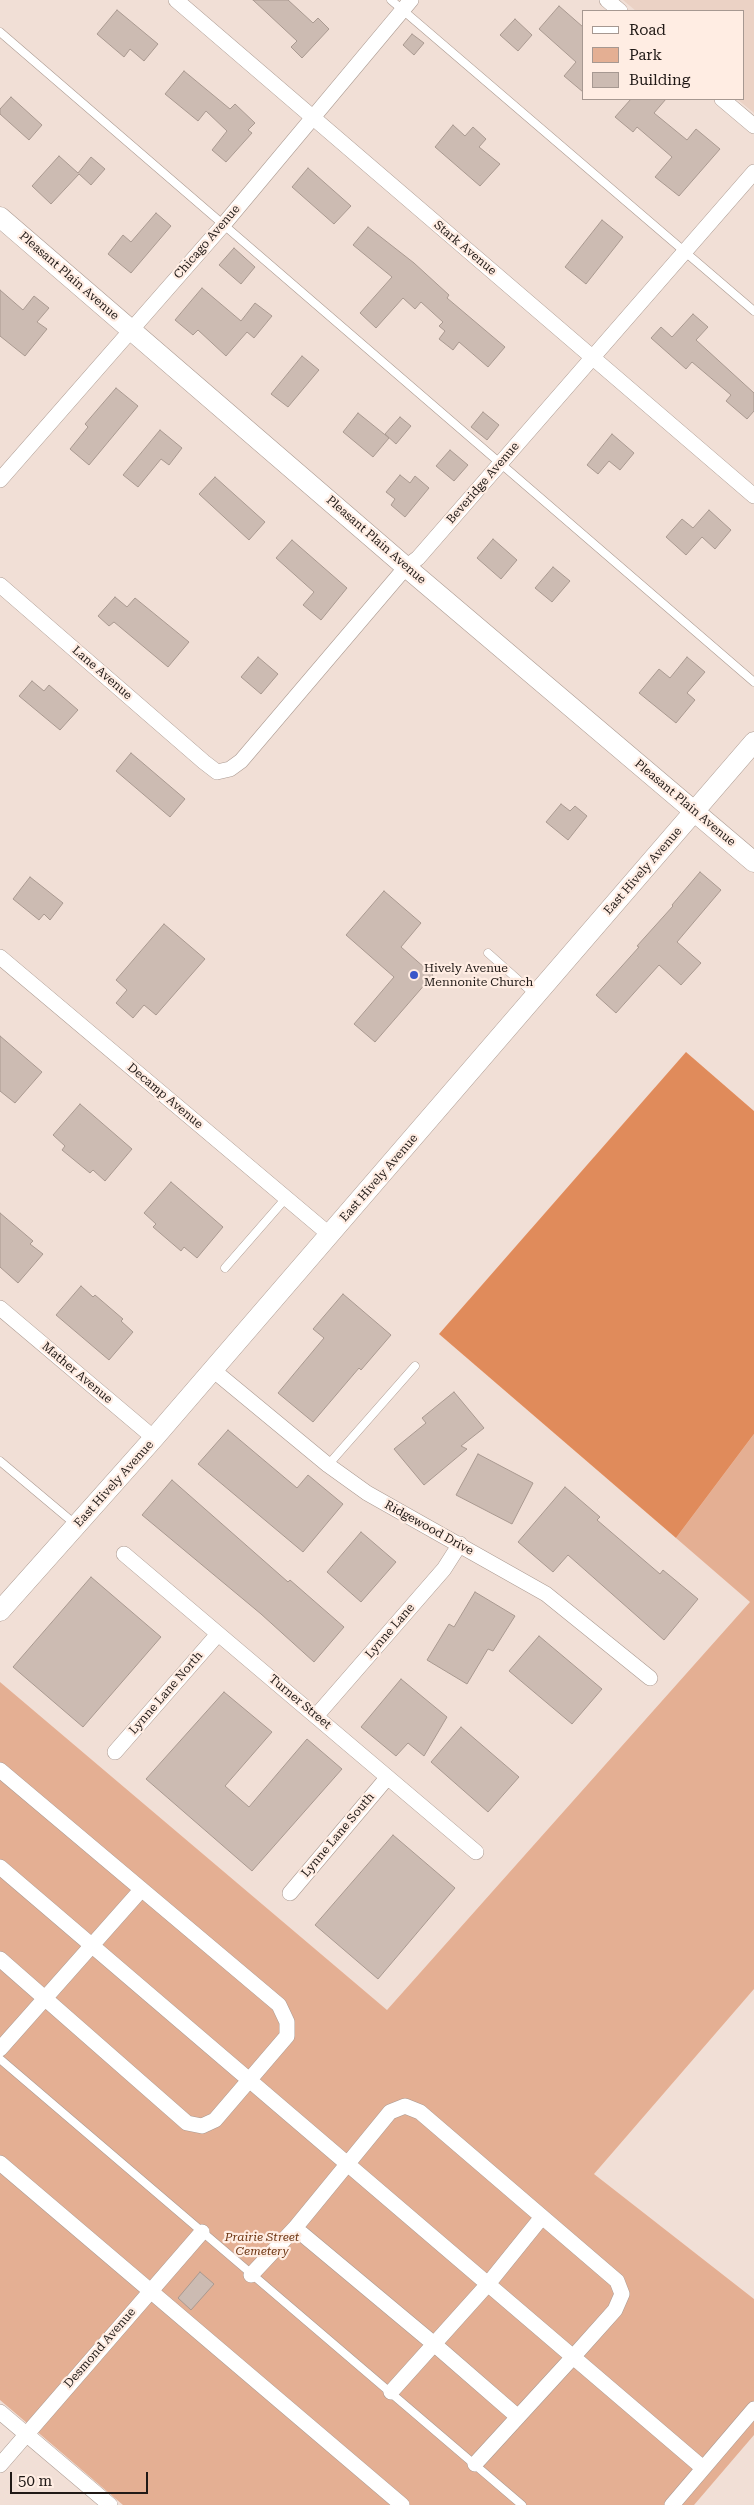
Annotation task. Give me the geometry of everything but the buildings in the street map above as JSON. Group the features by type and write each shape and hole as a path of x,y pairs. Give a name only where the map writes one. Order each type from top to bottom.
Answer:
{"street":[{"name":"Stark Avenue","path":"176,0 754,496"},
{"path":"607,0 619,10"},
{"name":"Chicago Avenue","path":"0,480 224,224 402,3"},
{"path":"723,100 754,126"},
{"name":"Beveridge Avenue","path":"204,762 217,772 230,769 241,762 406,567 418,558 754,172"},
{"name":"Pleasant Plain Avenue","path":"0,217 406,567 754,862"},
{"name":"Lane Avenue","path":"0,585 204,762"},
{"name":"East Hively Avenue","path":"0,1611 154,1438 754,742"},
{"name":"Decamp Avenue","path":"0,957 330,1235"},
{"name":"Mather Avenue","path":"0,1308 154,1438"},
{"name":"Ridgewood Drive","path":"213,1370 328,1465 367,1493 546,1594 650,1678"},
{"name":"Lynne Lane","path":"316,1715 444,1569 460,1544"},
{"name":"Turner Street","path":"124,1554 476,1852"},
{"name":"Lynne Lane North","path":"115,1752 218,1634"},
{"path":"0,1770 279,2005 287,2022 287,2036 215,2120 202,2126 187,2123 0,1959"},
{"name":"Lynne Lane South","path":"290,1893 387,1778"},
{"path":"0,1867 703,2468"},
{"path":"0,2049 93,1947 141,1890"},
{"path":"251,2274 295,2228 349,2165 390,2112 405,2106 420,2112 617,2281 622,2294 615,2310 475,2464"},
{"path":"0,2163 402,2505"},
{"path":"391,2392 488,2284 542,2217"},
{"path":"295,2228 434,2344 518,2418"},
{"name":"Desmond Avenue","path":"0,2464 149,2290 202,2232"},
{"path":"672,2505 754,2409"},
{"path":"0,2412 110,2505"}],"lane":[{"path":"402,3 754,310"},
{"path":"0,32 754,682"},
{"path":"488,953 536,996"},
{"path":"226,1268 286,1198"},
{"path":"328,1465 416,1366"},
{"path":"0,1461 77,1525"},
{"path":"0,2059 522,2505"}],"shaded area":[{"path":"623,0 754,0 754,113 738,100 744,100 744,10 635,10"},
{"path":"686,1052 754,1111 754,1434 676,1538 439,1334"}],"green space":[{"name":"Prairie Street Cemetery","path":"754,1434 754,1989 594,2174 754,2299 754,2435 694,2505 123,2505 0,2400 0,1682 387,2010 750,1602 676,1538"}],"place":[{"name":"Hively Avenue Mennonite Church","path":"414,975"}]}
